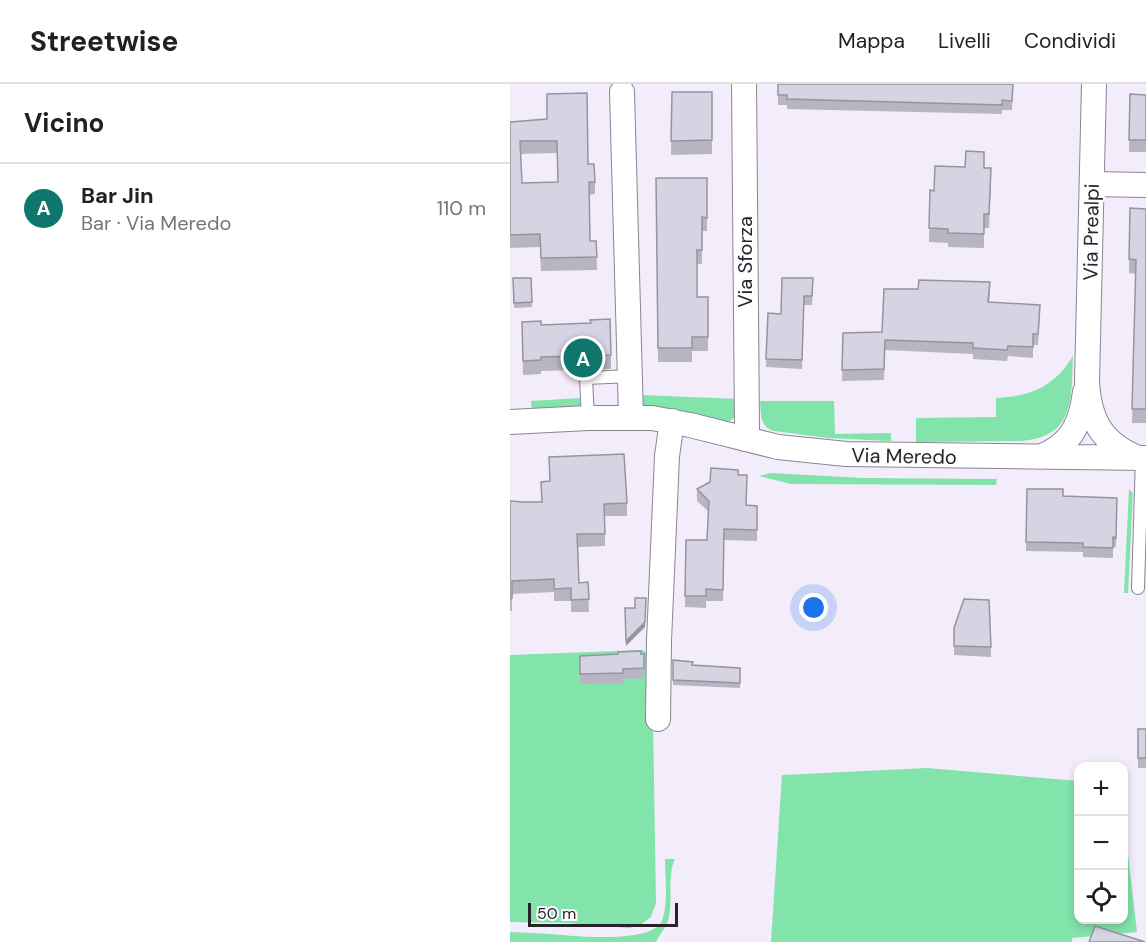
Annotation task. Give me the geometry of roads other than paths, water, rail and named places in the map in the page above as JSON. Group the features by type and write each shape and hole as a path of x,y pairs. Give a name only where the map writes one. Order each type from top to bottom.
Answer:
{"street":[{"name":"Via Sforza","path":"744,84 747,428 745,439"},
{"name":"Via Prealpi","path":"1094,84 1088,398 1094,419 1112,445 1142,458"},
{"path":"622,92 632,417"},
{"path":"1092,184 1146,185"},
{"name":"Via Prealpi","path":"1038,458 1059,448 1074,431 1079,419 1087,381"},
{"name":"Via Meredo","path":"510,422 588,417 632,417 672,421 815,453 877,456 1142,458"},
{"path":"658,719 667,456 672,421"}],"lane":[{"path":"588,417 586,378 631,376"},
{"path":"1138,588 1142,458"}],"place":[{"name":"Bar Jin","path":"583,358"}]}
